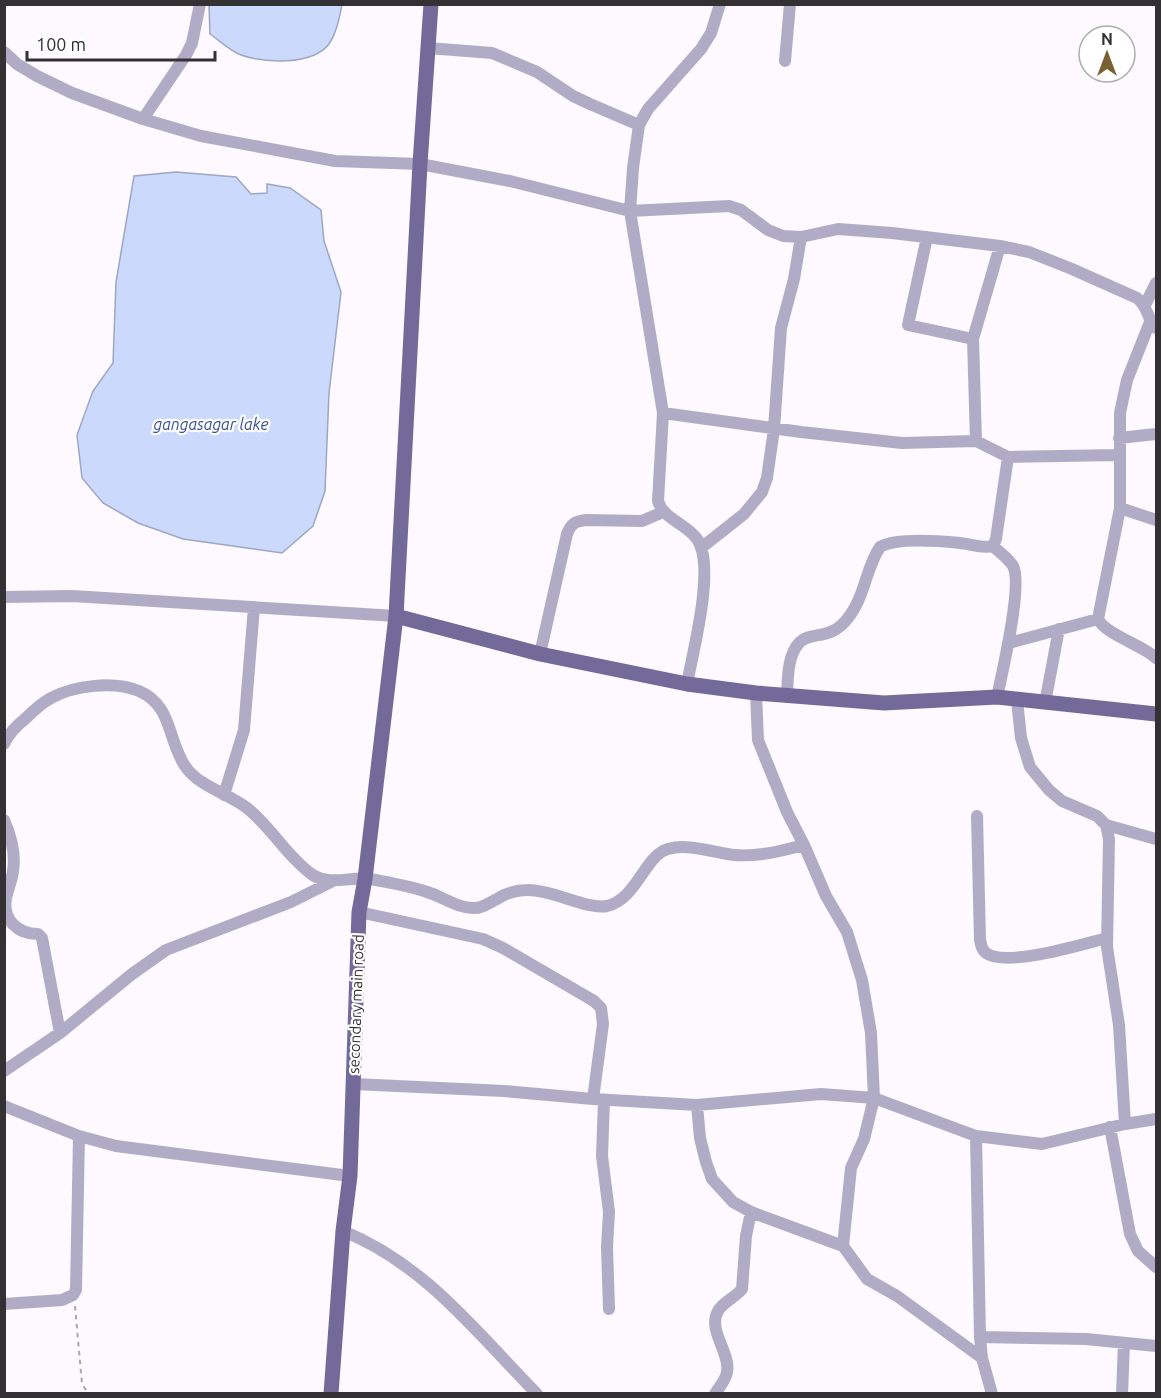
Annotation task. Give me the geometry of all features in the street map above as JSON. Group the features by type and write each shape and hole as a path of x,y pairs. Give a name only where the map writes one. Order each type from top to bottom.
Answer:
{"main road":[{"name":"secondary main road","path":"331,1394 343,1231 350,1176 359,912 365,879 396,616 431,4"},
{"path":"396,616 540,654 687,684 756,693 884,703 997,697 1156,714"}],"street":[{"path":"143,119 192,43 200,4"},
{"path":"687,684 705,570 701,548 696,538 663,512 660,507 658,492 663,413 630,211 639,125 648,109 701,49 711,33 720,4"},
{"path":"785,61 790,4"},
{"path":"428,48 492,53 537,72 590,105 639,125"},
{"path":"4,52 17,64 72,93 143,119 201,136 335,161 420,165 510,181 630,211 729,206 741,210 759,225 775,234 801,237 838,230 1000,246 1029,252 1137,298 1145,305 1153,325 1127,380 1120,413 1120,508 1098,619 1105,629 1148,650 1156,658"},
{"path":"701,548 744,514 762,492 767,478 774,429 782,328 801,237"},
{"path":"927,237 908,325 973,339"},
{"path":"976,441 973,339 1000,246"},
{"path":"1145,305 1156,283"},
{"path":"663,413 903,444 976,441 1008,457 1119,455"},
{"path":"1119,438 1156,434"},
{"path":"993,546 1008,457"},
{"path":"1120,508 1156,520"},
{"path":"540,654 567,534 572,524 586,520 642,521 663,512"},
{"path":"786,695 790,662 799,642 805,638 830,634 847,620 857,605 880,547 892,542 938,542 993,546"},
{"path":"993,546 1013,566 1015,573 1009,643 997,697"},
{"path":"4,597 72,596 396,616"},
{"path":"224,795 244,730 254,608"},
{"path":"1009,643 1098,619"},
{"path":"1045,703 1059,629"},
{"path":"4,744 13,729 50,698 67,691 88,687 122,686 139,691 152,698 164,711 184,765 194,776 246,807 268,827 310,874 325,880 365,879 404,885 474,909 512,892 527,890 548,891 598,907 609,905 622,898 639,882 654,859 660,852 667,849 686,848 751,856 766,855 804,845"},
{"path":"756,693 758,740 787,812 826,896 847,932 862,980 873,1052 874,1098 864,1139 851,1168 843,1246"},
{"path":"1017,700 1021,738 1030,766 1049,790 1062,801 1097,816 1106,825 1156,839"},
{"path":"977,816 980,940 986,953 1000,957 1027,957 1107,938"},
{"path":"4,820 12,840 14,858 6,901 8,915 22,932 38,934 42,938 60,1033"},
{"path":"1106,825 1109,838 1107,938 1119,1025 1125,1124"},
{"path":"4,1071 60,1033 132,974 166,950 291,902 335,880"},
{"path":"359,912 483,939 503,948 594,1001 601,1008 603,1024 598,1100 602,1162 609,1206 607,1247 609,1309"},
{"path":"354,1084 504,1091 598,1100 697,1105 821,1094 874,1098 976,1136 1041,1144 1110,1127 1156,1119"},
{"path":"697,1105 700,1138 712,1179 733,1202 752,1212 843,1246 867,1279 897,1296 982,1358"},
{"path":"4,1106 79,1136 116,1146 350,1176"},
{"path":"1110,1127 1130,1234 1138,1251 1156,1267"},
{"path":"4,1304 62,1300 73,1295 76,1282 79,1136"},
{"path":"976,1136 980,1337 982,1358 992,1394"},
{"path":"715,1394 725,1377 727,1368 717,1332 716,1315 719,1309 742,1289 746,1236 752,1212"},
{"path":"343,1231 386,1251 459,1310 537,1394"},
{"path":"980,1337 1086,1339 1156,1346"},
{"path":"1122,1394 1124,1343"}],"path":[{"path":"73,1295 82,1384 89,1394"}],"water":[{"path":"209,4 342,5 334,35 321,51 300,59 274,61 241,55 210,34"},
{"name":"gangasagar lake","path":"176,172 236,177 251,194 267,193 267,184 290,188 321,210 324,241 341,292 329,393 325,491 313,526 282,553 183,539 138,523 103,503 82,478 77,435 93,391 113,363 116,282 134,176"}]}
